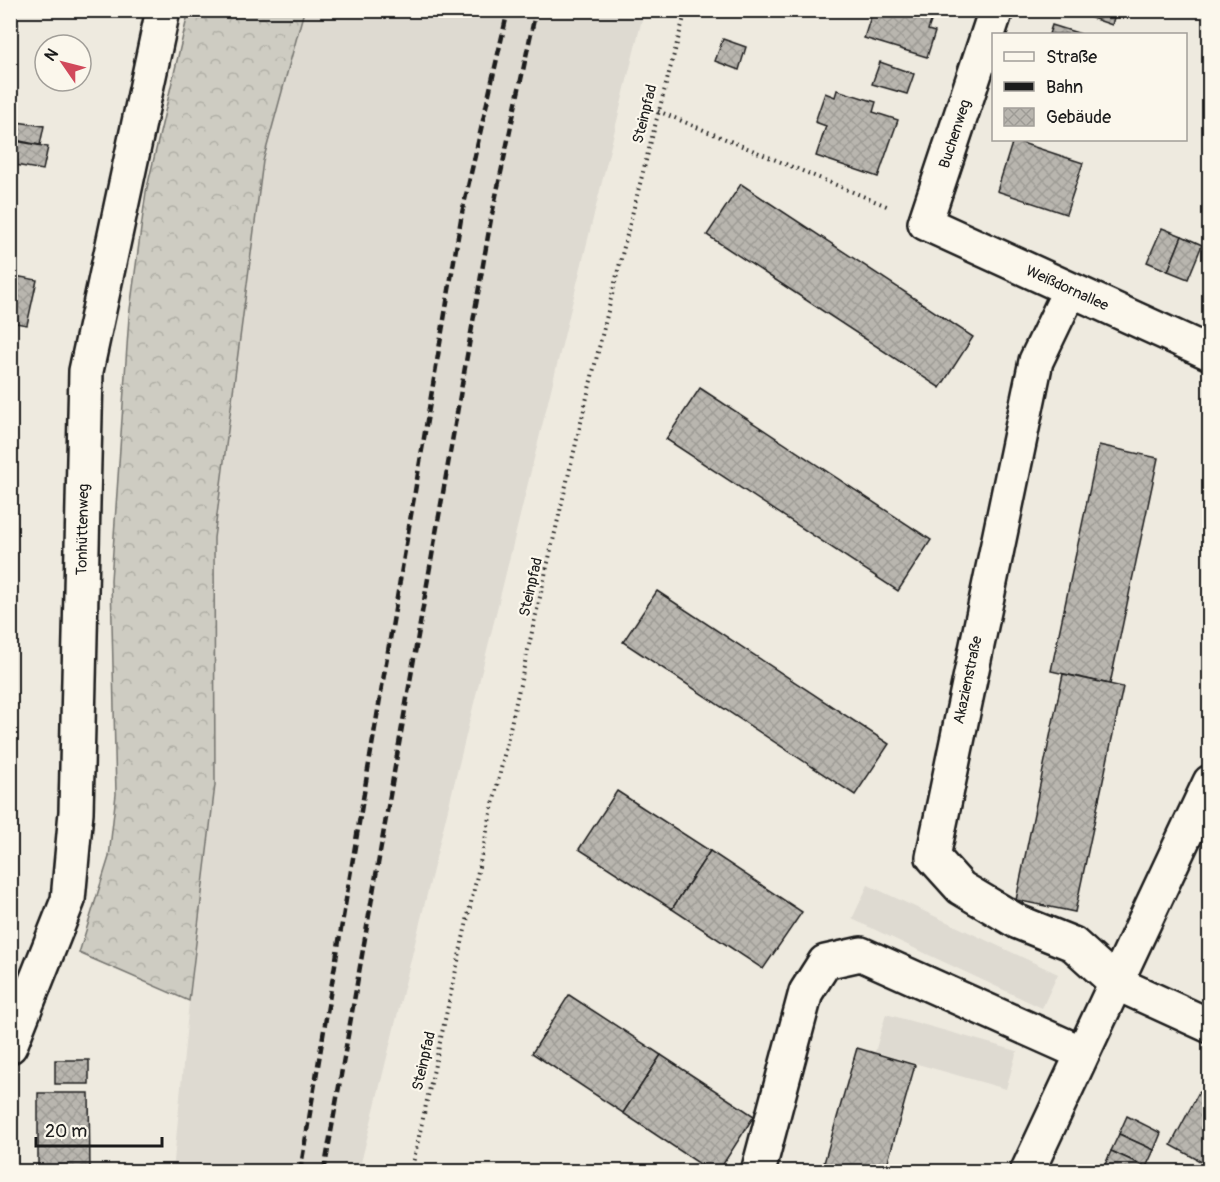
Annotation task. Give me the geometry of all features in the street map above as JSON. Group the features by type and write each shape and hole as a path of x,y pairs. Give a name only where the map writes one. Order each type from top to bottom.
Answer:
{"street":[{"name":"Tonhüttenweg","path":"10,1046 24,977 68,900 76,812 86,371 163,10"},
{"name":"Buchenweg","path":"926,223 996,10"},
{"name":"Weißdornallee","path":"926,223 1209,353"},
{"name":"Akazienstraße","path":"1070,290 1036,361 933,857 961,888 1018,922 1073,944 1116,983"},
{"path":"1027,1172 1209,782"},
{"path":"758,1172 806,992 825,962 861,954 1082,1053"},
{"path":"1116,983 1209,1026"}],"path":[{"name":"Steinpfad","path":"411,1172 565,495 658,111 686,10"},
{"path":"658,111 926,223"}],"shaded area":[{"path":"304,11 644,11 359,1171 173,1172 189,1001 215,785 214,538 263,161"},
{"path":"868,885 1058,974 1042,1008 852,919"},
{"path":"886,1014 1017,1051 1006,1089 875,1052"}],"green space":[{"path":"189,10 304,11 263,161 214,538 215,785 189,1001 79,953 109,857 116,794 111,580 129,317 146,192"}],"building":[{"path":"873,10 935,10 928,30 935,32 927,57 864,38"},
{"path":"1069,10 1116,10 1112,25"},
{"path":"10,22 18,24 14,41 10,40"},
{"path":"1052,25 1078,33 1049,33"},
{"path":"723,39 746,47 739,70 715,61"},
{"path":"880,62 914,74 907,94 872,84"},
{"path":"837,90 876,102 873,112 898,120 878,177 816,156 826,126 815,122 825,93 835,97"},
{"path":"10,121 44,126 40,145 10,139"},
{"path":"10,140 48,147 43,170 10,164"},
{"path":"1013,141 1083,163 1066,214 997,191"},
{"path":"741,184 973,337 940,388 707,235"},
{"path":"1162,228 1182,236 1168,271 1147,262"},
{"path":"1182,236 1202,245 1188,279 1168,271"},
{"path":"10,275 37,280 27,325 10,322"},
{"path":"700,388 931,540 898,591 666,439"},
{"path":"1099,445 1158,458 1110,684 1051,671"},
{"path":"657,591 889,744 855,795 623,642"},
{"path":"1063,674 1123,687 1075,912 1016,900"},
{"path":"617,791 710,851 672,909 579,849"},
{"path":"710,851 802,912 763,969 672,909"},
{"path":"569,995 661,1055 623,1113 532,1053"},
{"path":"857,1048 915,1065 885,1172 828,1172 822,1170"},
{"path":"661,1055 754,1116 718,1172 712,1172 623,1113"},
{"path":"55,1060 89,1060 89,1084 55,1084"},
{"path":"1199,1092 1210,1097 1207,1165 1171,1145"},
{"path":"38,1093 89,1093 90,1172 38,1172"},
{"path":"1127,1116 1161,1133 1154,1150 1119,1134"},
{"path":"1119,1134 1154,1150 1146,1167 1111,1151"},
{"path":"1111,1151 1146,1167 1144,1172 1113,1172 1104,1167"}],"railway":[{"path":"300,1172 462,213 508,10"},
{"path":"324,1172 491,219 536,10"}]}
